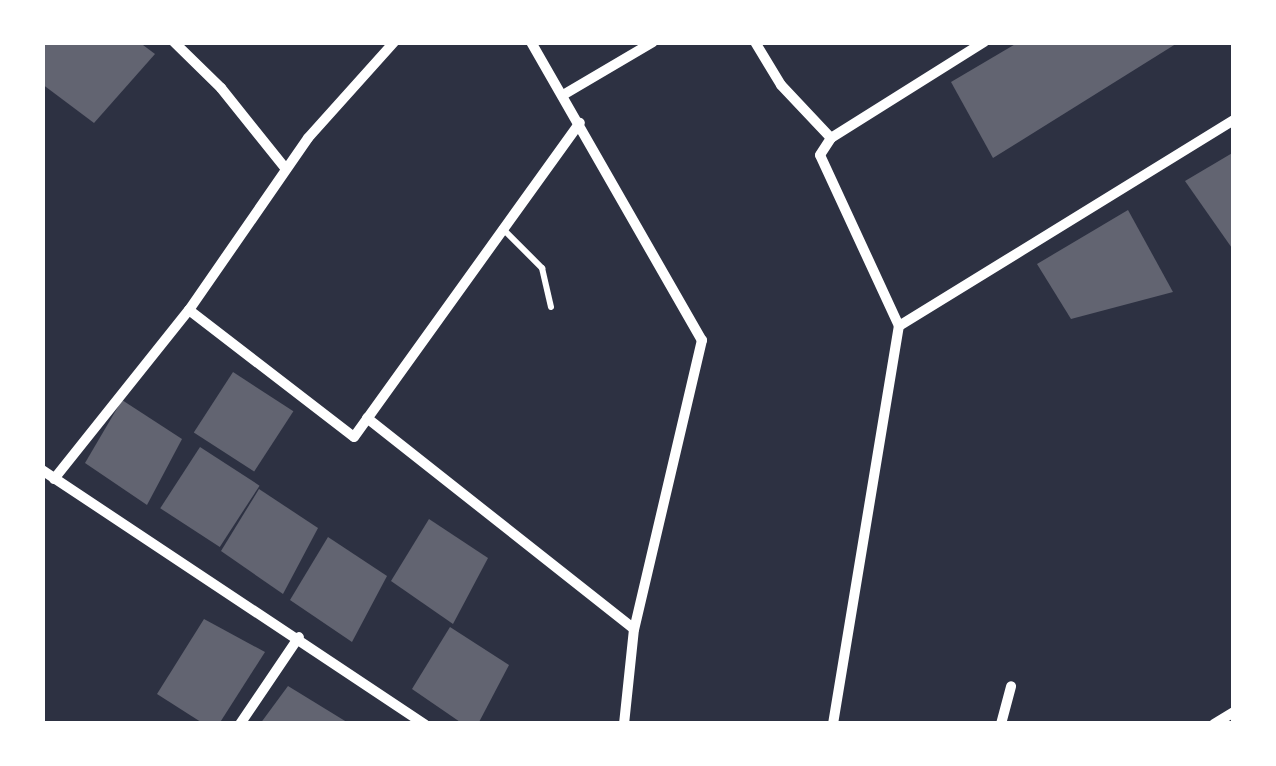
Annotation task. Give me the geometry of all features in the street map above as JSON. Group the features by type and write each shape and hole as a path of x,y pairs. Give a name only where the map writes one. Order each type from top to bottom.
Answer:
{"street":[{"path":"54,478 189,310 286,169 394,42"},
{"path":"532,42 702,340 634,629 624,724"},
{"path":"563,95 653,42"},
{"path":"755,42 781,85 831,138"},
{"path":"177,43 286,169"},
{"path":"832,724 899,326 820,156 831,138 977,44"},
{"path":"899,326 1234,120"},
{"path":"189,310 354,437 501,227 580,123"},
{"path":"366,418 634,629"},
{"path":"42,470 426,724"},
{"path":"240,724 299,637"},
{"path":"1002,724 1011,686"},
{"path":"1214,724 1234,712"}],"lane":[{"path":"501,227 542,268 551,307"}],"building":[{"path":"44,42 139,42 155,54 94,123 42,84"},
{"path":"1019,42 1179,42 993,158 951,82"},
{"path":"1234,152 1234,251 1185,181"},
{"path":"1128,210 1173,292 1071,319 1037,264"},
{"path":"233,372 293,411 254,472 194,432"},
{"path":"122,400 182,439 147,505 85,463"},
{"path":"200,447 260,486 220,547 160,508"},
{"path":"259,489 318,528 283,594 221,551"},
{"path":"429,519 488,558 453,624 391,581"},
{"path":"328,537 387,576 352,642 290,600"},
{"path":"204,619 265,652 219,724 204,724 157,694"},
{"path":"450,627 509,665 478,724 463,724 412,689"},
{"path":"288,686 350,724 260,724"}]}
